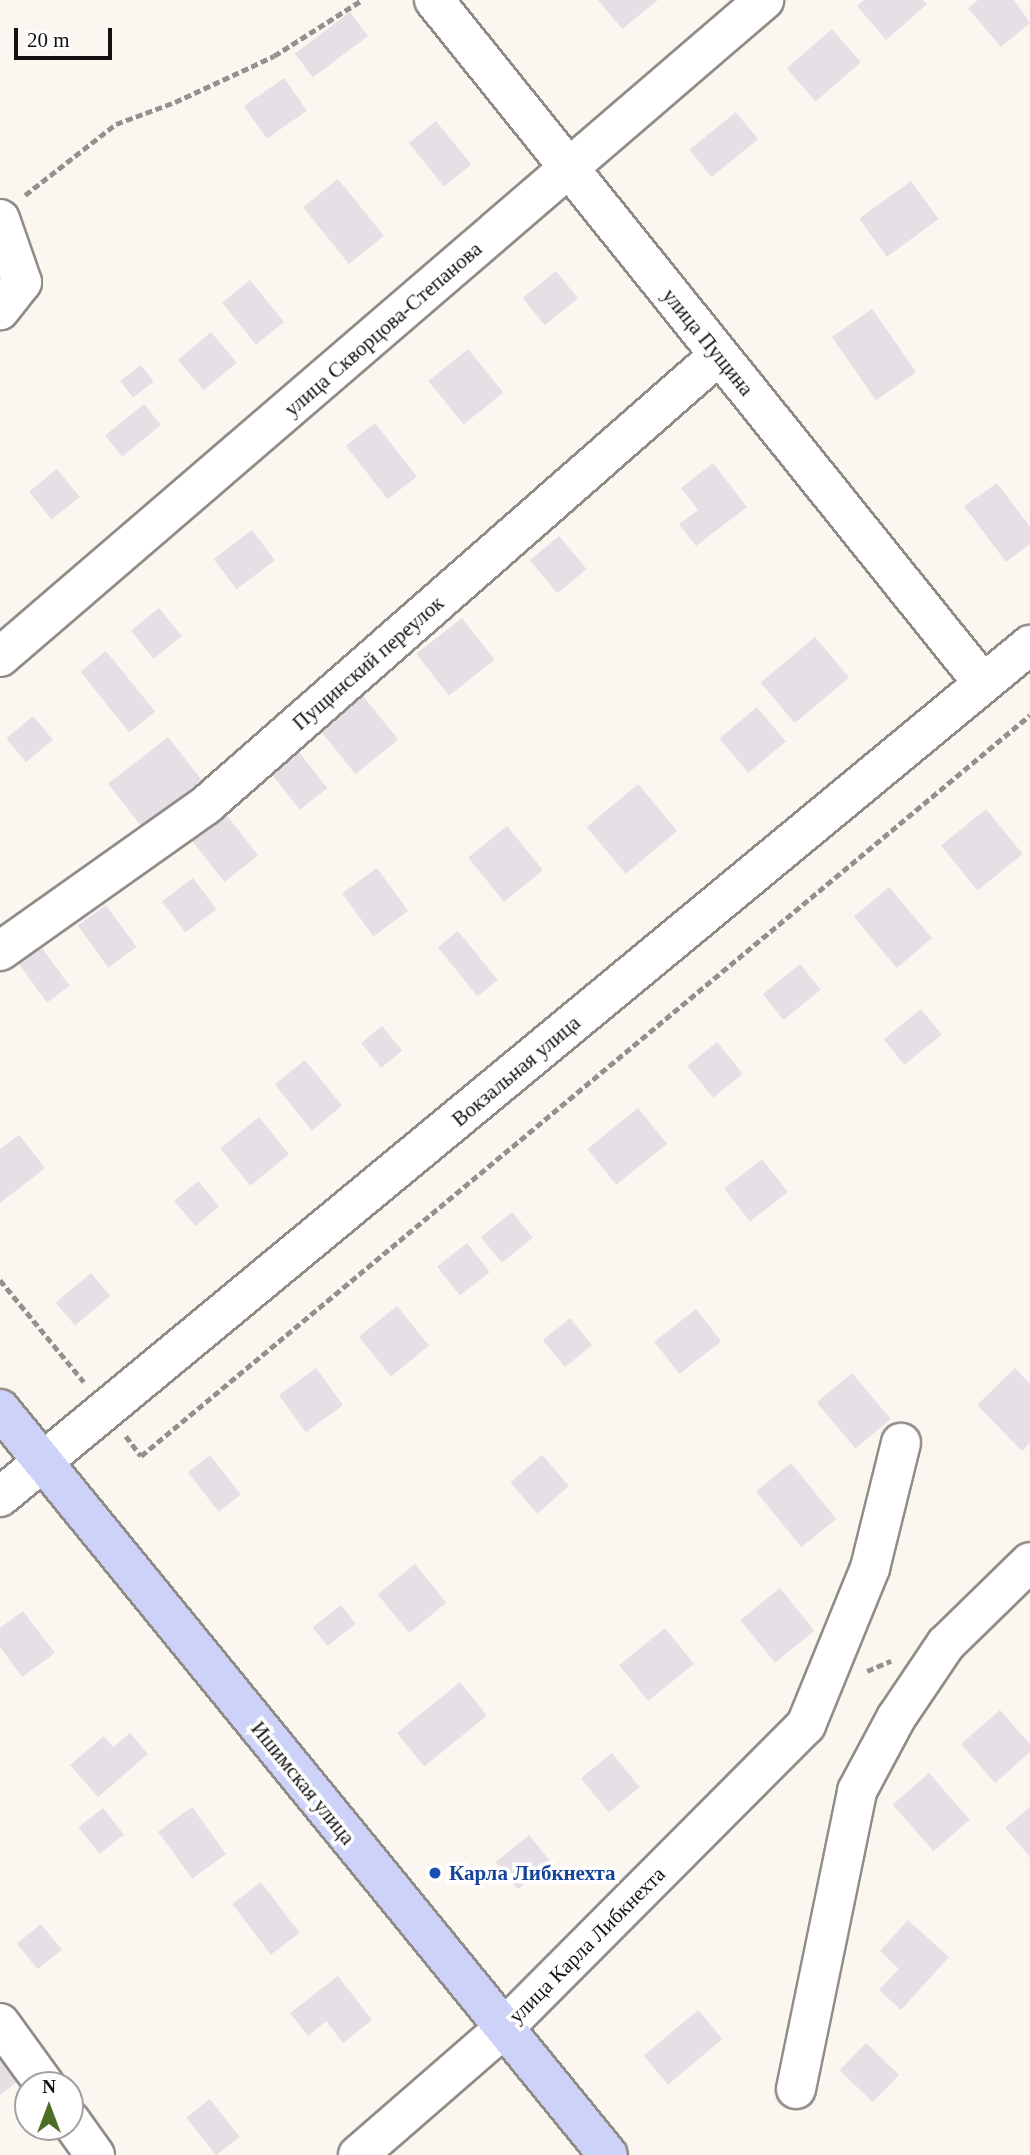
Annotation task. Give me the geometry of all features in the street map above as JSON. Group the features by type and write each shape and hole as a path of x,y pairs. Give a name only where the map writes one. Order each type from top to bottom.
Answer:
{"main road":[{"name":"Ишимская улица","path":"0,1409 608,2155"}],"street":[{"name":"улица Пущина","path":"434,0 984,683"},
{"name":"улица Скворцова-Степанова","path":"0,657 764,0"},
{"path":"0,310 22,282 10,209"},
{"name":"Пущинский переулок","path":"0,951 205,806 719,355"},
{"name":"Вокзальная улица","path":"0,1497 1030,645"},
{"name":"улица Карла Либкнехта","path":"358,2155 503,2029 806,1725 870,1568 901,1443"},
{"path":"796,2089 857,1791 895,1718 946,1644 1030,1562"},
{"path":"0,2023 35,2071"},
{"path":"84,2140 95,2155"}],"path":[{"path":"10,209 116,124 175,102 274,56 362,0"},
{"path":"0,1280 141,1456 1030,715"},
{"path":"861,1676 896,1660"}],"building":[{"path":"598,0 658,0 622,29"},
{"path":"864,0 923,0 927,4 886,40 857,6"},
{"path":"978,0 1014,0 1030,23 1001,47 968,8"},
{"path":"350,12 368,36 313,77 295,54"},
{"path":"832,29 861,62 816,102 787,68"},
{"path":"284,78 307,111 267,139 244,106"},
{"path":"736,112 758,139 711,177 689,150"},
{"path":"436,121 471,165 444,187 409,143"},
{"path":"338,179 384,236 349,264 303,207"},
{"path":"911,181 939,219 887,257 859,219"},
{"path":"556,271 578,298 545,325 523,298"},
{"path":"250,280 284,322 256,345 222,303"},
{"path":"872,309 916,372 876,400 832,337"},
{"path":"211,332 237,363 204,390 178,360"},
{"path":"468,349 503,393 464,425 428,381"},
{"path":"141,365 154,382 133,397 120,381"},
{"path":"144,404 161,425 122,456 105,435"},
{"path":"375,423 417,477 388,499 346,446"},
{"path":"713,463 747,507 696,546 679,524 698,510 681,488"},
{"path":"57,469 80,497 52,520 29,492"},
{"path":"997,483 1030,527 1030,544 1006,562 964,506"},
{"path":"252,530 275,560 237,589 214,559"},
{"path":"559,536 587,569 558,593 530,560"},
{"path":"159,608 182,636 154,659 131,631"},
{"path":"462,618 495,660 449,695 416,654"},
{"path":"815,637 849,678 795,723 761,683"},
{"path":"106,651 155,712 129,732 80,672"},
{"path":"363,696 398,740 355,774 320,731"},
{"path":"757,707 786,741 748,773 719,738"},
{"path":"33,716 53,740 26,762 6,738"},
{"path":"168,737 202,780 142,827 108,784"},
{"path":"299,752 327,788 300,810 271,774"},
{"path":"638,784 677,831 626,874 587,827"},
{"path":"986,809 1023,854 977,891 941,846"},
{"path":"225,813 258,856 224,882 191,839"},
{"path":"507,826 543,870 504,902 468,857"},
{"path":"377,868 408,911 373,936 342,893"},
{"path":"193,878 216,909 185,933 162,901"},
{"path":"889,887 932,938 897,968 854,917"},
{"path":"106,905 137,947 108,968 78,926"},
{"path":"458,931 498,980 477,996 438,947"},
{"path":"42,948 70,986 47,1002 19,964"},
{"path":"800,964 821,990 783,1020 763,994"},
{"path":"921,1009 942,1035 904,1065 884,1039"},
{"path":"382,1026 402,1051 381,1068 361,1043"},
{"path":"717,1042 743,1074 713,1098 687,1066"},
{"path":"305,1060 342,1106 312,1130 275,1085"},
{"path":"638,1108 667,1144 616,1185 587,1149"},
{"path":"259,1117 289,1154 250,1186 220,1148"},
{"path":"19,1135 45,1168 0,1203 0,1149"},
{"path":"762,1159 788,1192 750,1222 724,1189"},
{"path":"198,1181 219,1206 195,1226 174,1201"},
{"path":"512,1212 533,1238 502,1263 481,1237"},
{"path":"467,1243 490,1272 460,1296 437,1266"},
{"path":"91,1273 110,1296 75,1326 56,1303"},
{"path":"397,1306 429,1346 391,1376 359,1337"},
{"path":"696,1309 721,1341 679,1374 654,1342"},
{"path":"570,1318 592,1345 565,1367 543,1340"},
{"path":"316,1368 343,1405 306,1432 279,1395"},
{"path":"1015,1368 1030,1384 1030,1443 1022,1451 977,1405"},
{"path":"852,1373 891,1419 855,1449 817,1403"},
{"path":"210,1455 241,1494 219,1512 188,1472"},
{"path":"542,1455 569,1486 537,1513 510,1483"},
{"path":"791,1463 836,1519 801,1547 756,1491"},
{"path":"415,1564 446,1603 409,1633 378,1594"},
{"path":"780,1588 815,1631 775,1663 740,1620"},
{"path":"341,1605 356,1624 327,1646 313,1627"},
{"path":"23,1611 55,1653 22,1677 0,1647 0,1628"},
{"path":"665,1628 694,1664 648,1701 619,1665"},
{"path":"460,1682 487,1715 424,1766 397,1733"},
{"path":"1000,1710 1030,1744 1030,1752 995,1783 961,1744"},
{"path":"130,1733 148,1754 98,1797 70,1765 104,1736 113,1747"},
{"path":"612,1753 640,1787 609,1812 581,1778"},
{"path":"929,1773 970,1820 933,1851 893,1804"},
{"path":"192,1807 226,1854 192,1879 158,1832"},
{"path":"1030,1807 1030,1857 1005,1828"},
{"path":"103,1808 124,1835 100,1854 79,1827"},
{"path":"529,1835 551,1862 518,1889 496,1862"},
{"path":"261,1882 300,1933 271,1955 232,1904"},
{"path":"908,1920 949,1957 901,2010 879,1990 899,1969 880,1951"},
{"path":"41,1924 62,1950 38,1969 17,1944"},
{"path":"338,1976 372,2020 343,2043 326,2021 308,2036 290,2013"},
{"path":"698,2010 722,2039 668,2085 644,2056"},
{"path":"866,2043 899,2075 873,2102 840,2070"},
{"path":"0,2048 18,2071 14,2071 14,2084 0,2095"},
{"path":"210,2099 240,2137 216,2155 186,2117"}],"place":[{"name":"Карла Либкнехта","path":"435,1873"}]}
